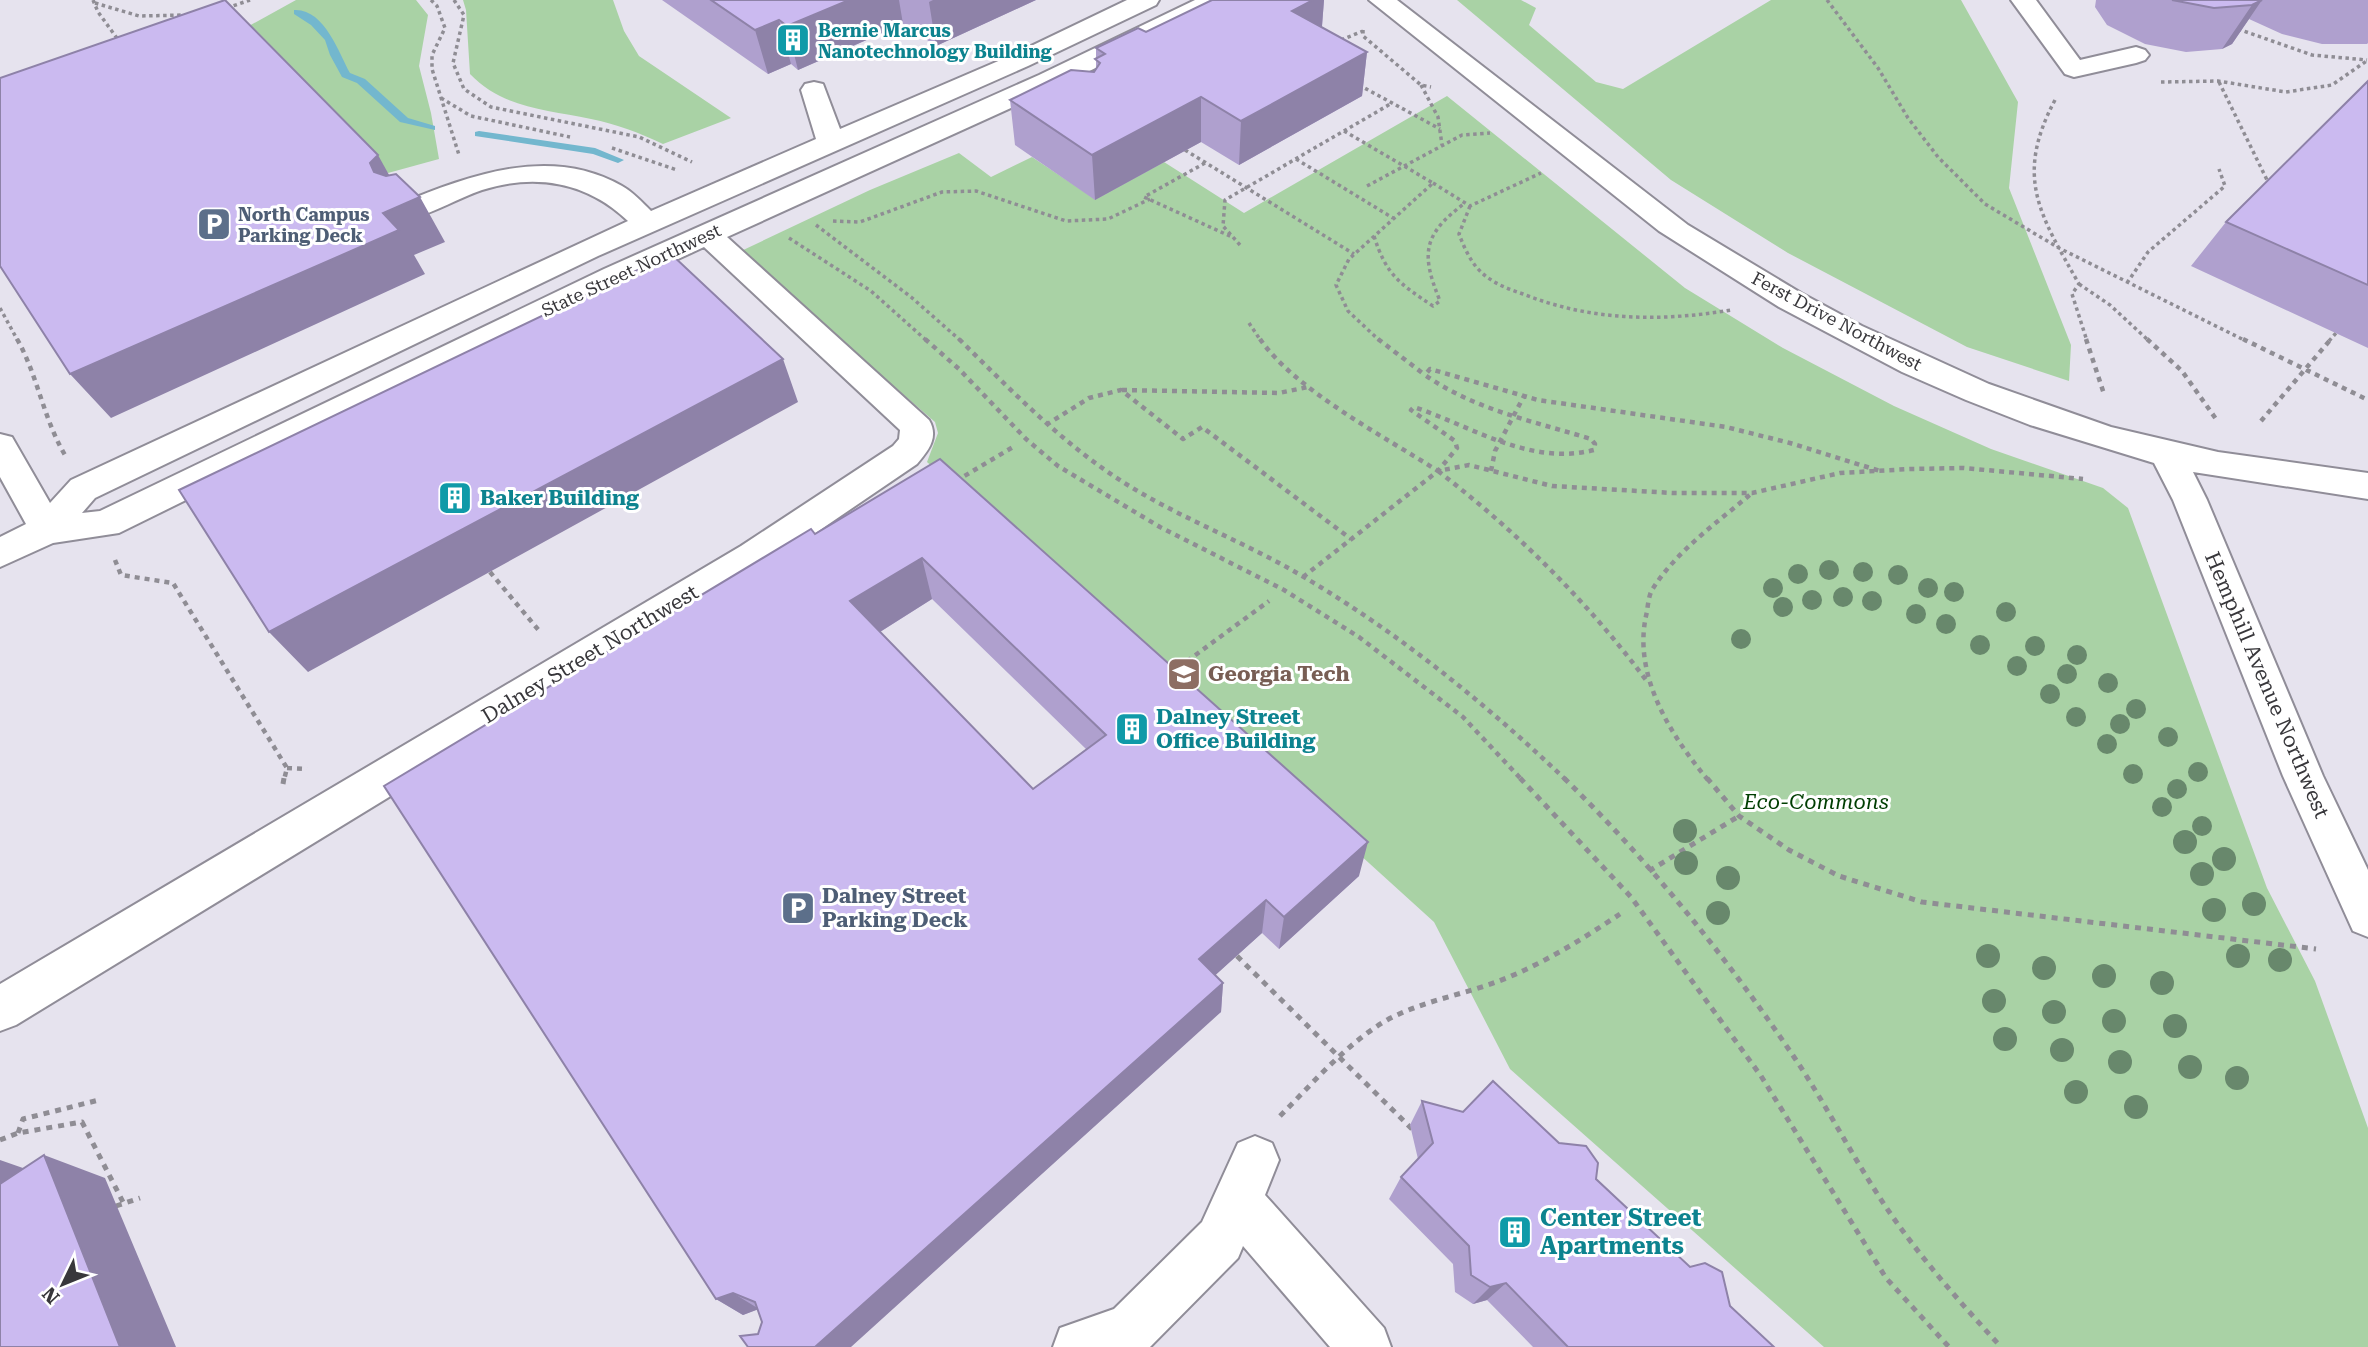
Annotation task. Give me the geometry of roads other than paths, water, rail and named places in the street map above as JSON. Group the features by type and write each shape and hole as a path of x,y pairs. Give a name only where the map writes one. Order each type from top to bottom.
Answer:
{"street":[{"name":"State Street Northwest","path":"47,530 83,489 647,222 1019,61 1147,0"},
{"name":"State Street Northwest","path":"0,553 47,530 106,524 602,282 707,234 1058,88 1214,0"},
{"name":"Ferst Drive Northwest","path":"1381,0 1580,158 1677,230 1799,304 1947,379 2029,411 2120,441 2167,453 2246,469 2368,486"},
{"path":"2023,0 2074,69 2136,55"},
{"path":"814,90 831,142"},
{"path":"412,209 474,183 537,175 579,177 612,191 647,222"},
{"name":"Dalney Street Northwest","path":"0,1009 754,556 905,455 916,442 916,428 906,416 707,234"},
{"path":"0,446 47,530"},
{"name":"Hemphill Avenue Northwest","path":"2167,453 2190,500 2303,776 2368,917"},
{"path":"1079,1347 1130,1330 1220,1240 1246,1181 1365,1347"}],"waterway":[{"path":"298,12 315,23 330,39 346,75 361,81 404,120 431,128"},
{"path":"479,134 595,151 618,160"}],"place":[{"name":"Bernie Marcus Nanotechnology Building","path":"793,40"},
{"name":"North Campus Parking Deck","path":"214,224"},
{"name":"Baker Building","path":"455,498"},
{"name":"Georgia Tech","path":"1184,674"},
{"name":"Dalney Street Office Building","path":"1132,729"},
{"name":"Dalney Street Parking Deck","path":"798,908"},
{"name":"Center Street Apartments","path":"1515,1232"}],"park label":[{"name":"Eco-Commons","path":"1816,802"}]}
